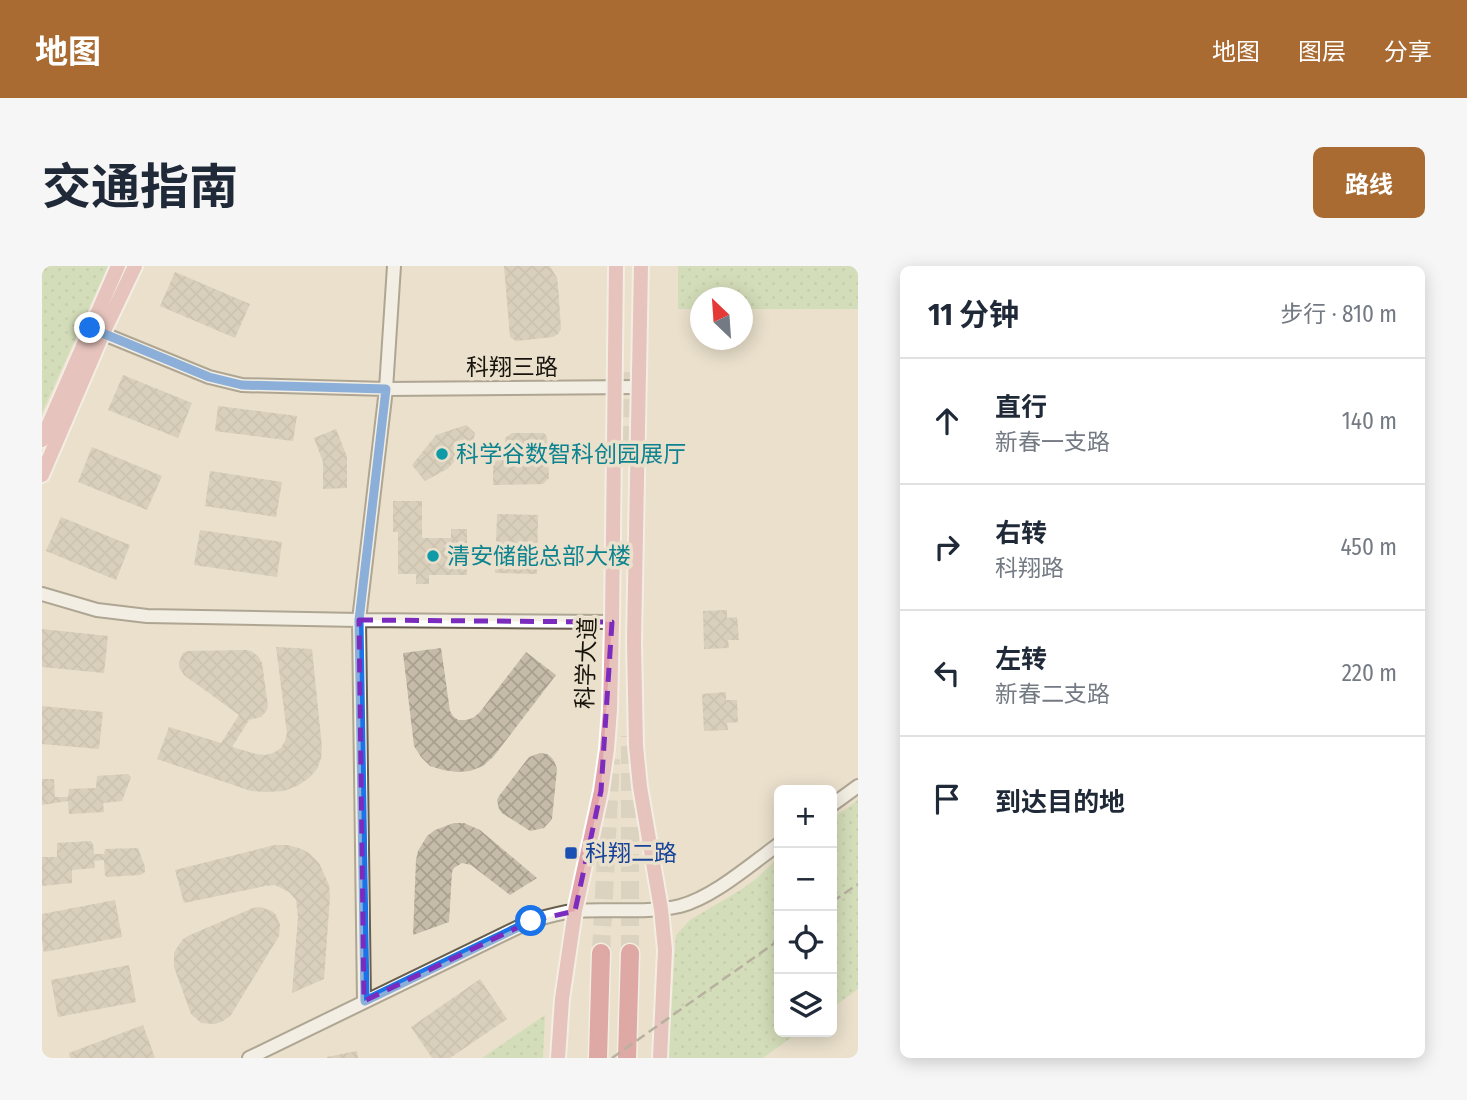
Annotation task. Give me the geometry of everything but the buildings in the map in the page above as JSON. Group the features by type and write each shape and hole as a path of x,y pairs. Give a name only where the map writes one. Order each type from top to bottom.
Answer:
{"highway":[{"path":"598,1058 601,953"},
{"path":"627,1058 630,953"}],"main road":[{"path":"42,475 97,331 118,266"},
{"path":"42,440 97,331 135,266"},
{"name":"科学大道","path":"558,1058 562,999 575,911 602,780 610,709 616,266"},
{"name":"科学大道","path":"641,266 636,746 665,950 660,1058"},
{"path":"611,652 615,645 620,643 630,646 635,654"}],"street":[{"path":"365,1001 359,620 386,389 394,266"},
{"name":"科翔三路","path":"97,331 209,377 242,385 386,389 639,387"},
{"path":"42,594 97,610 147,617 612,622"},
{"path":"837,802 858,786"},
{"path":"249,1058 531,921 575,911 661,909 682,905 726,882 774,848"}],"highlighted area":[{"path":"359,620 612,622 601,791 575,911 531,921 364,1001"}],"green space":[{"path":"42,266 108,266 42,413"},
{"path":"678,266 858,266 858,309 753,309 753,287 690,287 690,309 678,309"},
{"path":"858,800 858,989 837,1004 837,848 837,815"},
{"path":"774,862 774,1037 792,1037 763,1058 668,1058 676,935 690,920 756,879"},
{"path":"545,1015 543,1058 482,1058"}],"tunnel":[{"path":"621,444 622,371"},
{"path":"630,736 630,953"},
{"path":"601,953 611,759"}],"railway":[{"path":"837,899 858,884"},
{"path":"612,1058 774,944"}],"place":[{"name":"科学谷数智科创园展厅","path":"442,454"},
{"name":"清安储能总部大楼","path":"433,556"},
{"name":"科翔二路","path":"571,853"}],"route":[{"path":"90,328 209,377 242,385 386,389 359,620 365,1001 531,921"}]}
